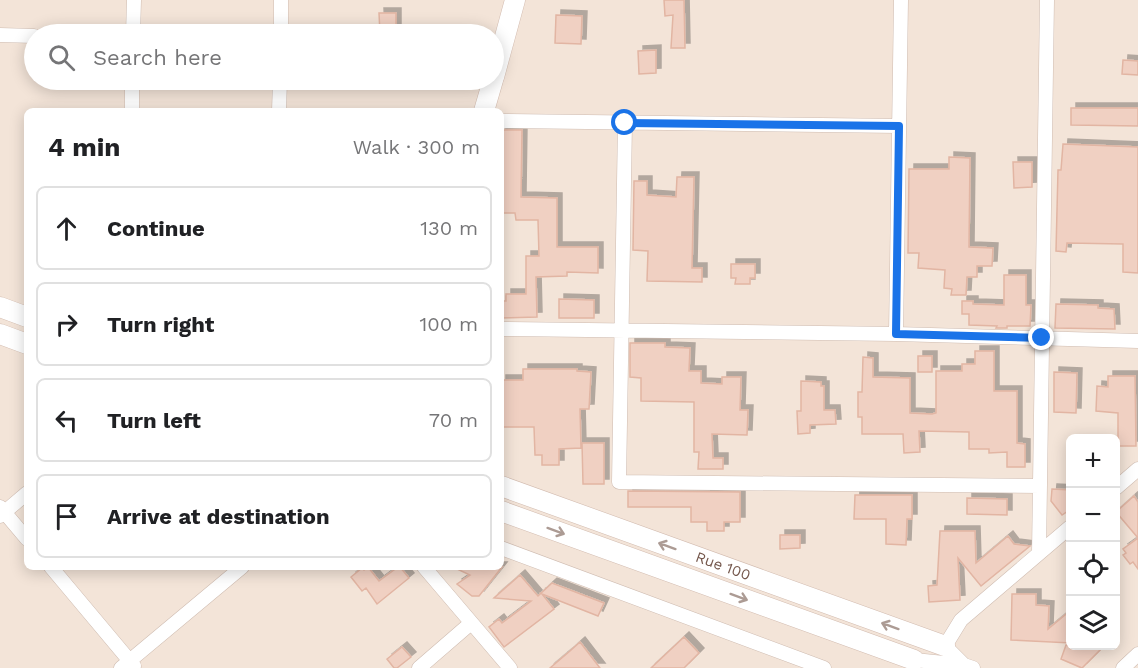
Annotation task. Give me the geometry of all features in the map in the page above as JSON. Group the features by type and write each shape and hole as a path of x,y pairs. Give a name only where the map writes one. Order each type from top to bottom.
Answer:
{"street":[{"path":"133,24 134,0"},
{"path":"281,0 281,24"},
{"path":"504,29 515,0"},
{"path":"896,334 901,0"},
{"path":"1039,553 1047,0"},
{"path":"0,35 24,36"},
{"path":"132,90 132,108"},
{"path":"279,108 280,90"},
{"path":"485,108 490,90"},
{"path":"504,121 899,126"},
{"path":"625,123 619,482 1040,486"},
{"path":"0,308 24,316"},
{"path":"504,329 896,334 1138,341"},
{"path":"0,334 24,343"},
{"path":"1117,488 1138,470"},
{"name":"Rue 100","path":"504,487 945,646"},
{"path":"24,495 2,512 24,536"},
{"path":"504,512 910,664 968,666"},
{"path":"910,664 945,646 961,620 1066,530"},
{"path":"504,549 824,668"},
{"path":"53,570 129,666 239,570"},
{"path":"427,570 510,668"},
{"path":"419,668 471,623"},
{"path":"945,646 968,666"},
{"path":"1122,668 1138,654"}],"shaded area":[{"path":"0,0 1138,0 1138,668 0,668"}],"building":[{"path":"664,0 684,0 685,48 671,48 673,15 665,16"},
{"path":"379,13 396,13 396,24 380,24"},
{"path":"556,15 582,16 581,44 555,43"},
{"path":"656,50 656,73 639,74 638,51"},
{"path":"1123,60 1138,61 1138,75 1122,74"},
{"path":"1071,108 1138,108 1138,126 1071,125"},
{"path":"504,130 522,130 521,197 557,198 557,247 598,247 598,273 567,272 567,276 536,277 537,317 504,318 506,294 526,294 526,256 539,256 538,220 516,220 515,213 504,213"},
{"path":"1063,144 1138,147 1138,273 1123,272 1123,244 1067,243 1066,252 1056,251 1058,170 1061,170"},
{"path":"949,157 970,158 969,247 993,248 992,266 977,266 977,277 967,277 966,295 951,295 952,289 944,288 945,270 918,268 919,253 908,253 909,169 949,169"},
{"path":"1013,162 1032,162 1032,187 1014,188"},
{"path":"677,177 694,177 692,268 702,268 702,282 647,281 648,251 633,250 634,181 647,181 647,195 676,197"},
{"path":"731,264 755,264 755,278 750,278 750,284 735,284 736,278 731,278"},
{"path":"1004,275 1026,275 1026,305 1031,305 1030,326 996,328 997,326 969,325 969,314 962,314 962,301 973,301 973,304 1004,305"},
{"path":"559,299 594,300 594,318 559,318"},
{"path":"1056,304 1098,305 1098,308 1114,309 1115,329 1055,328"},
{"path":"630,343 665,343 665,347 690,348 689,371 701,371 701,383 722,384 722,377 741,377 740,410 748,410 747,435 712,434 713,458 723,458 723,469 698,469 699,452 694,452 694,402 641,401 641,378 630,377"},
{"path":"975,351 994,351 994,391 1017,391 1017,443 1025,444 1025,467 1007,467 1007,452 989,453 989,449 969,449 969,432 919,431 920,452 904,453 903,434 862,434 862,417 858,417 858,392 862,392 863,357 873,358 873,377 910,378 910,413 932,414 936,413 936,371 962,371 962,364 975,364"},
{"path":"918,356 932,356 932,372 918,372"},
{"path":"523,369 577,369 577,371 591,372 589,409 580,409 581,448 559,449 559,465 542,465 542,455 535,455 534,427 504,427 504,380 523,380"},
{"path":"1054,372 1077,373 1076,413 1054,412"},
{"path":"1108,376 1135,376 1136,446 1120,446 1118,413 1096,411 1097,386 1108,387"},
{"path":"801,381 821,382 821,386 824,386 824,410 835,410 836,424 810,425 810,433 798,434 797,411 801,411"},
{"path":"582,443 604,443 604,484 583,484"},
{"path":"1052,489 1066,490 1066,512 1062,515 1051,501"},
{"path":"628,491 740,492 740,522 724,522 724,531 707,531 707,522 691,522 691,507 628,507"},
{"path":"855,495 912,495 912,519 907,519 906,545 886,544 886,519 854,519"},
{"path":"1134,496 1138,502 1138,538 1120,517 1120,508"},
{"path":"967,498 1007,499 1007,515 967,514"},
{"path":"940,531 975,531 976,563 1008,536 1014,544 1030,546 981,586 958,558 960,600 929,602 928,586 937,585"},
{"path":"780,535 800,535 800,548 780,549"},
{"path":"1138,538 1138,569 1133,562 1130,564 1123,555 1126,553 1123,549"},
{"path":"360,570 370,570 379,581 394,570 402,570 409,578 377,604 366,588 362,591 351,577"},
{"path":"459,570 500,570 479,596 472,596 457,584 470,575"},
{"path":"520,575 538,596 552,583 604,603 598,616 542,594 554,609 504,647 489,627 499,619 502,623 531,601 494,598"},
{"path":"1012,594 1036,594 1036,605 1049,606 1048,629 1066,614 1066,643 1011,640"},
{"path":"684,637 699,653 684,668 651,668"},
{"path":"580,642 600,668 550,668 570,651"},
{"path":"1066,645 1066,650 1100,650 1082,668 1061,659"},
{"path":"402,647 411,657 394,668 387,659"}],"route":[{"path":"625,123 899,126 896,334 1042,338"}]}
